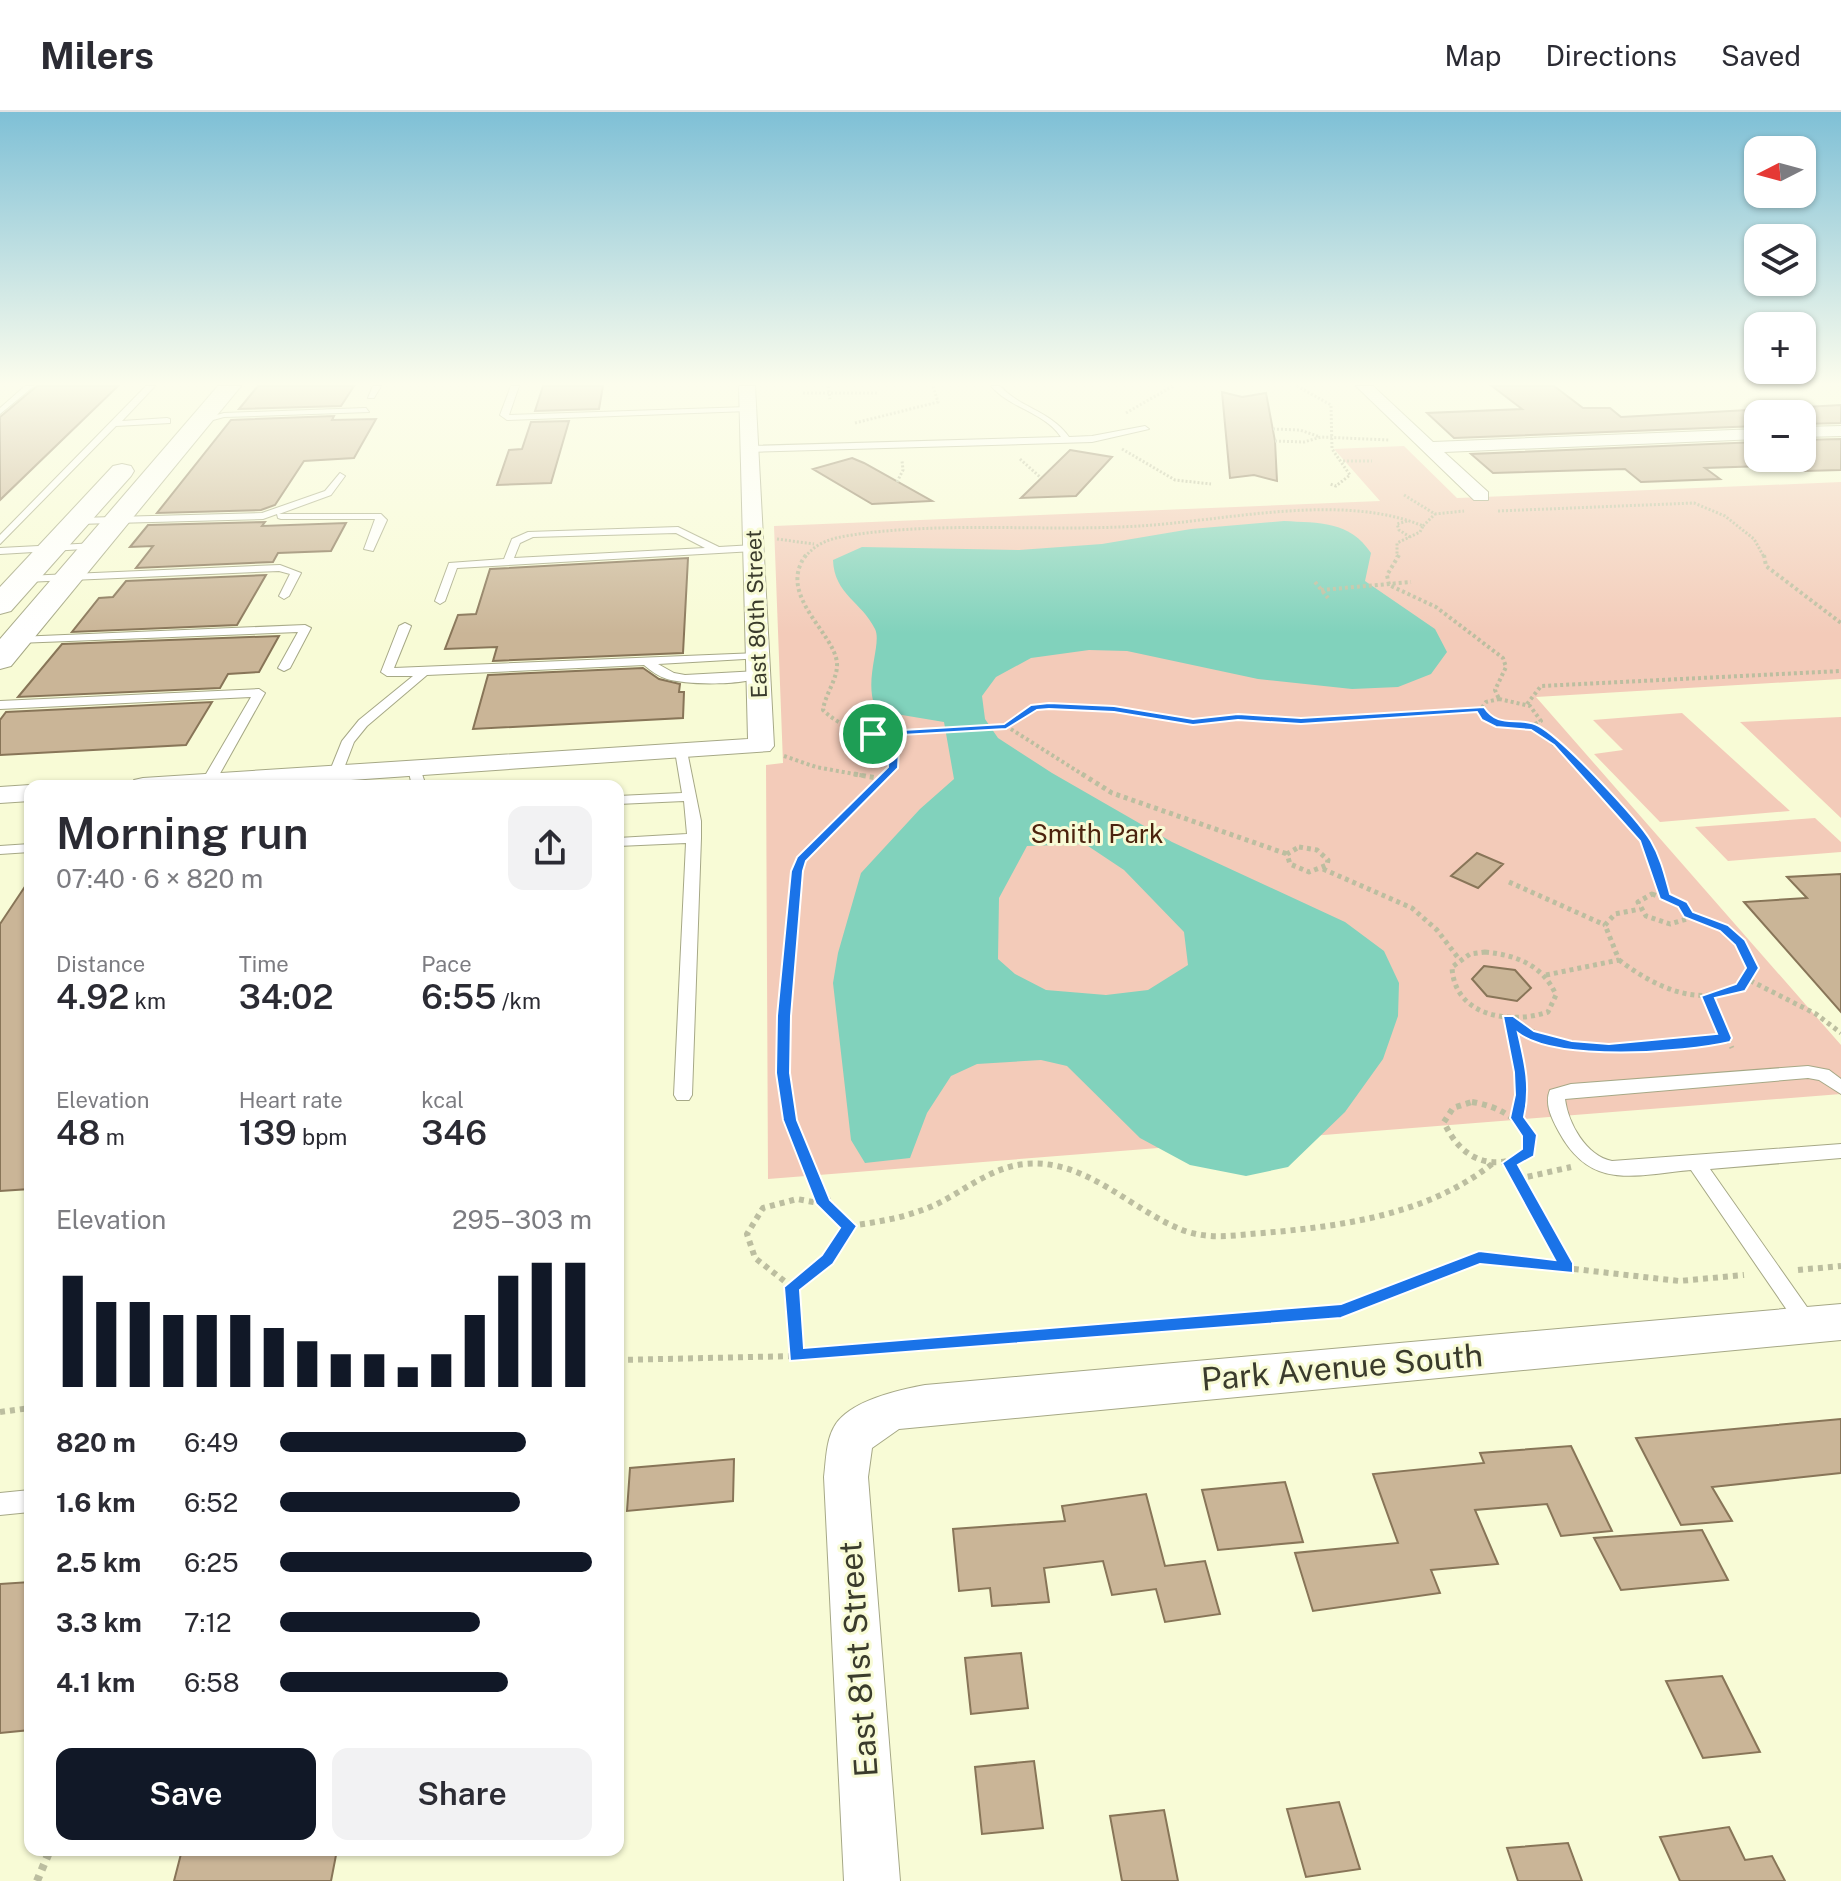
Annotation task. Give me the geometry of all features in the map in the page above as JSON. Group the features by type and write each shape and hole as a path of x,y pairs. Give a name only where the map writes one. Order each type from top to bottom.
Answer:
{"main road":[{"path":"0,605 124,469"},
{"path":"8,650 120,519 151,469"}],"street":[{"name":"East 80th Street","path":"750,469 761,746"},
{"path":"1452,469 1481,496"},
{"path":"255,780 336,773 416,777 761,746"},
{"path":"0,795 24,793"},
{"name":"Park Avenue South","path":"851,1437 890,1411 925,1405 1824,1323"},
{"name":"East 81st Street","path":"851,1437 846,1477 872,1881"}],"lane":[{"path":"0,541 71,469"},
{"path":"263,516 328,493 340,476"},
{"path":"77,521 378,516 382,520 369,549"},
{"path":"508,561 516,541 531,534 678,530 717,550"},
{"path":"440,601 453,565 717,550 754,542"},
{"path":"0,551 97,546"},
{"path":"25,579 280,568 296,573 284,596"},
{"path":"405,626 387,672 648,662 758,666"},
{"path":"8,650 305,628 284,668"},
{"path":"648,662 654,669 685,679 758,666"},
{"path":"336,773 348,741 363,723 424,672"},
{"path":"0,705 259,693 210,780"},
{"path":"681,751 694,838 683,1095"},
{"path":"624,800 690,797"},
{"path":"624,842 694,838"},
{"path":"0,850 24,848"},
{"path":"1841,1088 1823,1074 1808,1072 1571,1090 1556,1095 1555,1107 1581,1149 1599,1165 1619,1169 1841,1151"},
{"path":"1695,1162 1772,1273 1824,1323"},
{"path":"0,1504 24,1502"}],"path":[{"path":"897,482 903,469"},
{"path":"1030,469 1040,477"},
{"path":"1330,484 1336,486 1350,475 1346,469"},
{"path":"1404,495 1435,514 1466,511"},
{"path":"1493,511 1694,503 1725,516 1754,539 1763,550 1766,566 1841,623"},
{"path":"754,542 815,544 850,535 893,531 1141,526 1241,514 1368,510 1423,526"},
{"path":"1389,585 1387,575 1400,553 1397,543 1410,538 1435,514"},
{"path":"1408,521 1397,524 1399,530 1410,538"},
{"path":"815,544 802,561 798,579 807,613 837,660 836,675 825,694 823,710 837,724 873,734 894,749 893,768 801,859 797,871 784,1016 783,1073 790,1120 824,1204 849,1226 902,1219 939,1203 984,1175 1026,1164 1066,1166 1148,1213 1209,1238 1323,1229 1431,1200 1474,1182 1492,1164"},
{"path":"1315,582 1328,598"},
{"path":"1321,590 1411,582"},
{"path":"1389,585 1436,607 1503,658 1506,667 1495,690 1499,699"},
{"path":"1527,704 1541,686 1841,671"},
{"path":"1481,709 1486,702 1499,699 1527,704 1538,712 1541,721 1533,727"},
{"path":"873,734 1003,726 1035,707 1049,706 1114,709 1193,722 1238,717 1301,721 1481,709"},
{"path":"1481,709 1486,718 1500,725 1533,727 1557,743 1629,819 1655,860 1664,896"},
{"path":"1003,726 1112,793 1287,854 1299,847 1317,850 1328,860 1323,869"},
{"path":"761,746 816,767 882,779"},
{"path":"1287,854 1290,864 1297,869 1323,869 1412,908 1437,930 1459,959"},
{"path":"1509,882 1605,925 1612,949 1619,960 1657,985 1707,996 1730,992 1747,979 1753,968 1741,942 1711,920 1688,915 1682,905 1664,896 1640,898 1640,909 1653,920 1670,924 1684,922 1688,915"},
{"path":"1605,925 1615,914 1640,909"},
{"path":"1501,953 1533,965 1546,975 1556,995 1548,1012 1524,1020 1491,1015 1462,998 1451,977 1459,959 1470,954 1501,953"},
{"path":"1546,975 1619,960"},
{"path":"1747,979 1816,1014 1841,1033"},
{"path":"1707,996 1732,1048"},
{"path":"1508,1019 1530,1035 1572,1045 1609,1049 1725,1038"},
{"path":"1508,1019 1521,1072 1522,1095 1517,1118"},
{"path":"1472,1102 1495,1106 1517,1118 1530,1135 1529,1152 1509,1163 1492,1164 1467,1155 1450,1139 1444,1122 1453,1108 1472,1102"},
{"path":"1518,1179 1568,1169 1590,1157"},
{"path":"1509,1163 1568,1268"},
{"path":"796,1356 792,1287 755,1258 747,1234 763,1208 797,1199 824,1204"},
{"path":"792,1287 827,1260 849,1226"},
{"path":"624,1360 796,1356 1341,1311 1479,1258 1679,1281 1841,1266"},
{"path":"0,1412 24,1409"},
{"path":"37,1881 47,1856"}],"green space":[{"name":"Smith Park","path":"1351,469 1427,469 1457,498 1841,482 1841,679 1536,697 1841,1045 1841,1094 768,1179 766,765 783,763 774,526 1380,501"},
{"path":"1682,713 1790,811 1660,822 1594,754 1623,750 1593,720"},
{"path":"1841,717 1841,818 1740,722"},
{"path":"1815,818 1841,842 1841,852 1728,861 1695,827"}],"water":[{"path":"1284,521 1343,529 1371,553 1365,581 1435,629 1447,652 1431,674 1398,687 1352,689 1258,679 1127,651 1089,650 1031,658 996,677 982,696 985,719 998,738 1052,773 1172,842 1345,922 1384,951 1399,983 1398,1016 1383,1059 1345,1112 1288,1167 1246,1176 1190,1165 1140,1138 1067,1066 1041,1060 977,1064 951,1076 927,1113 910,1158 865,1163 851,1140 833,983 838,953 861,873 920,809 954,779 944,722 890,713 874,704 871,682 877,635 870,620 843,590 833,560 862,547 1019,550 1102,544 1191,529","holes":["1085,844 1124,870 1184,932 1188,965 1148,990 1106,995 1046,990 1015,974 998,959 999,898 1027,846"]}],"building":[{"path":"0,469 33,469 0,500"},
{"path":"192,469 299,469 275,505 261,510 157,513"},
{"path":"503,469 555,469 551,483 497,485"},
{"path":"813,469 874,469 932,501 872,504"},
{"path":"1051,469 1101,469 1076,496 1021,498"},
{"path":"1229,469 1276,469 1277,481 1254,475 1230,478"},
{"path":"1488,469 1706,469 1720,479 1641,482 1625,469 1493,473"},
{"path":"1816,469 1841,469 1816,471"},
{"path":"265,522 262,526 346,523 331,551 278,553 273,562 136,568 153,546 130,547 148,525"},
{"path":"688,558 683,653 493,661 497,647 445,649 458,615 476,614 490,569"},
{"path":"266,575 237,625 72,632 99,598 113,597 126,581"},
{"path":"279,636 259,672 228,674 220,688 18,697 62,644"},
{"path":"643,668 659,679 680,684 679,692 684,692 683,718 473,729 488,675"},
{"path":"212,702 186,745 0,755 0,720 6,712"},
{"path":"1477,853 1503,864 1478,888 1451,876"},
{"path":"1841,874 1841,1012 1744,902 1807,898 1787,877"},
{"path":"24,888 24,1189 0,1191 0,924"},
{"path":"1484,966 1515,970 1531,988 1517,1001 1487,996 1472,979"},
{"path":"1841,1419 1841,1473 1712,1487 1732,1521 1681,1525 1636,1438"},
{"path":"1571,1446 1612,1531 1561,1536 1547,1504 1475,1510 1498,1564 1431,1570 1440,1593 1313,1611 1295,1553 1398,1543 1373,1474 1484,1463 1480,1453"},
{"path":"734,1459 733,1501 627,1511 630,1468"},
{"path":"1285,1482 1303,1542 1218,1550 1202,1490"},
{"path":"1146,1494 1165,1566 1205,1561 1220,1614 1165,1622 1156,1589 1112,1595 1103,1561 1044,1568 1049,1602 992,1606 990,1588 959,1591 953,1529 1065,1521 1062,1506"},
{"path":"1702,1530 1728,1580 1621,1590 1594,1538"},
{"path":"24,1582 24,1731 0,1733 0,1584"},
{"path":"1021,1653 1028,1708 971,1714 965,1658"},
{"path":"1722,1676 1760,1752 1703,1758 1666,1681"},
{"path":"1034,1761 1043,1828 982,1834 975,1767"},
{"path":"1339,1802 1360,1869 1306,1877 1287,1809"},
{"path":"1164,1810 1178,1881 1122,1881 1110,1816"},
{"path":"1729,1827 1745,1860 1772,1856 1785,1881 1680,1881 1660,1837"},
{"path":"1568,1843 1582,1881 1518,1881 1507,1848"},
{"path":"180,1856 336,1856 331,1881 174,1881"}],"route":[{"path":"1049,706 1114,709 1193,722 1238,717 1276,722 1301,721 1481,709 1486,718 1500,725 1517,729 1533,727 1557,743 1645,840 1655,860 1664,896 1676,900 1688,915 1711,920 1724,928 1741,942 1753,968 1740,988 1707,996 1725,1038 1609,1049 1572,1045 1530,1035 1508,1019 1521,1072 1522,1095 1517,1118 1530,1135 1529,1152 1515,1163 1509,1163 1568,1268 1479,1258 1341,1311 796,1356 792,1287 827,1260 849,1226 824,1204 790,1120 783,1073 784,1016 797,871 801,859 893,768 894,749 873,734 897,730 1006,726 1035,707 1049,706"}]}
